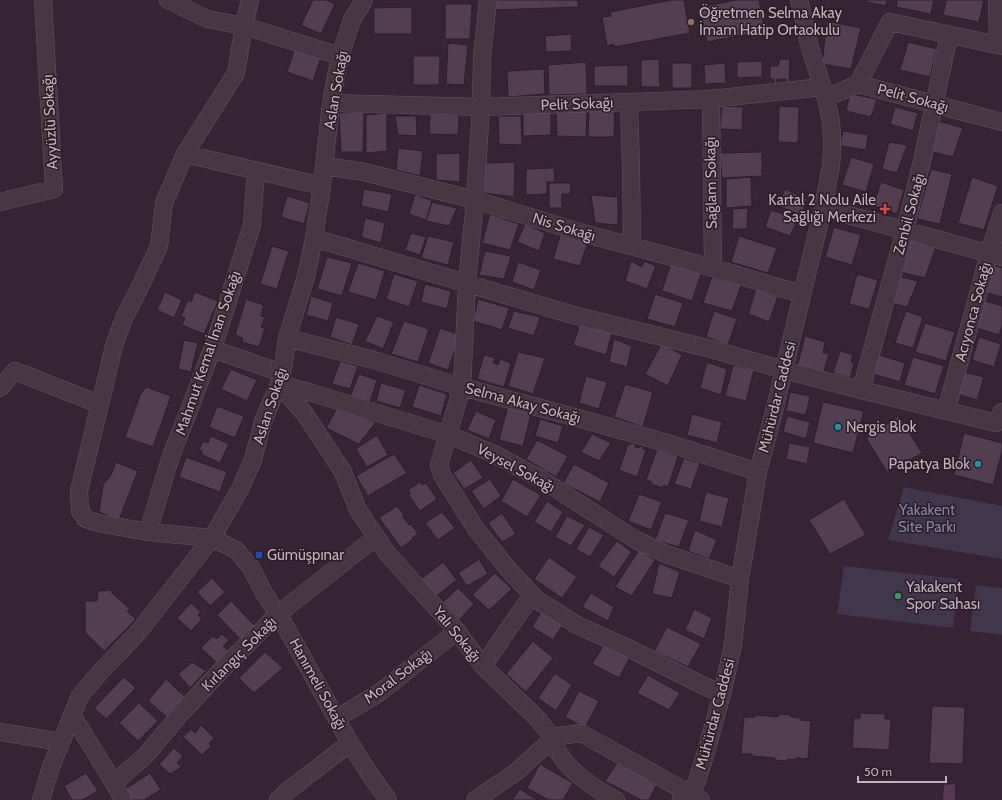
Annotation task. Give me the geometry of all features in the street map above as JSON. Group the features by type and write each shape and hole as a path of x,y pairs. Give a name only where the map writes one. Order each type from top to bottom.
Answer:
{"street":[{"name":"Ayyüzlü Sokağı","path":"0,202 54,189 43,0"},
{"path":"168,0 207,19 244,26 340,56"},
{"path":"212,538 148,532 98,523 86,519 80,511 79,490 114,346 124,318 159,246 164,203 185,154 236,73 250,0"},
{"name":"Aslan Sokağı","path":"41,800 51,766 80,696 101,670 136,635 212,538 240,489 253,460 263,421 281,378 287,338 306,277 322,186 331,103 340,56 352,20 364,0"},
{"path":"488,0 482,56 481,107 475,200 467,283 462,387 439,465 442,476 476,529 508,569 537,600 577,625 722,694"},
{"name":"Mühürdar Caddesi","path":"691,798 722,694 733,645 740,579 758,472 823,208 831,166 831,122 824,92 810,48 799,0"},
{"path":"858,84 890,22 1000,46 997,0"},
{"name":"Zenbil Sokağı","path":"861,390 924,157 949,35"},
{"name":"Pelit Sokağı","path":"331,103 481,107 629,102 711,99 824,92 858,84 1002,122"},
{"name":"Sağlam Sokağı","path":"711,99 713,268"},
{"path":"629,102 632,246"},
{"path":"185,154 322,186"},
{"name":"Nis Sokağı","path":"325,166 364,172 475,200 586,234 713,268 802,294"},
{"name":"Mahmut Kemal İnan Sokağı","path":"148,532 171,456 212,349 252,225 256,171"},
{"path":"823,208 995,255"},
{"name":"Acıyonca Sokağı","path":"946,411 976,302 995,255 1002,213"},
{"path":"314,238 573,315 711,349 784,370 946,411 999,418"},
{"name":"Selma Akay Sokağı","path":"287,338 374,360 462,387 674,445 758,472"},
{"name":"Veysel Sokağı","path":"212,349 281,378 312,393 449,435 494,454 535,476 636,540 666,554 740,579"},
{"path":"0,388 15,372 100,404"},
{"name":"Yalı Sokağı","path":"281,378 343,472 358,510 387,553 457,632 483,666 537,718 552,737 558,751 567,763 583,780 616,800"},
{"name":"Kırlangıç Sokağı","path":"114,783 146,755 183,711 218,673 278,614 376,537"},
{"name":"Hanımeli Sokağı","path":"212,538 236,550 250,566 350,743 388,800"},
{"path":"483,666 532,595"},
{"name":"Moral Sokağı","path":"337,718 379,693 457,632"},
{"path":"72,715 123,800"},
{"path":"0,732 61,742"},
{"path":"475,800 516,772 545,746 552,737 581,733 691,798"},
{"path":"278,800 350,743"}],"green space":[{"name":"Yakakent Site Parkı","path":"904,487 1002,506 1002,559 888,540"},
{"name":"Yakakent Spor Sahası","path":"844,566 958,579 953,628 837,614"},
{"path":"976,585 1002,588 1002,635 970,631"}],"shaded area":[{"path":"955,784 955,800 943,800 944,785"}],"building":[{"path":"313,0 326,0 335,4 321,34 301,25"},
{"path":"497,0 577,0 579,7 495,10"},
{"path":"671,0 684,0 690,33 614,47 614,44 607,46 602,17 611,16 610,12"},
{"path":"736,0 759,0 765,31 707,42 700,7"},
{"path":"866,0 887,0 886,6 866,2"},
{"path":"897,0 934,0 931,14 896,7"},
{"path":"946,0 984,0 979,22 943,15"},
{"path":"445,4 472,4 470,39 445,39"},
{"path":"412,7 412,34 374,34 374,8"},
{"path":"827,21 861,28 851,69 822,64"},
{"path":"571,34 572,51 546,52 545,36"},
{"path":"908,42 937,49 930,77 900,70"},
{"path":"448,43 468,45 464,85 446,84"},
{"path":"295,48 321,57 313,81 287,72"},
{"path":"413,56 440,56 439,85 413,85"},
{"path":"659,59 660,87 641,87 641,60"},
{"path":"780,59 790,59 789,83 786,83 786,79 777,79 777,84 774,84 774,79 770,79 770,66 778,66"},
{"path":"762,61 762,77 737,78 737,62"},
{"path":"586,62 587,94 549,95 548,65"},
{"path":"672,63 692,63 692,88 672,88"},
{"path":"725,63 726,83 705,84 704,65"},
{"path":"628,65 628,86 594,86 594,66"},
{"path":"544,69 545,94 508,97 507,71"},
{"path":"850,94 877,99 871,117 846,111"},
{"path":"722,106 743,107 742,130 720,129"},
{"path":"779,106 799,107 798,143 778,142"},
{"path":"551,107 551,135 523,136 523,108"},
{"path":"895,107 918,113 913,131 890,124"},
{"path":"589,109 615,109 614,137 588,137"},
{"path":"556,110 587,110 586,137 557,136"},
{"path":"364,112 363,152 341,152 339,113"},
{"path":"387,113 387,151 366,153 366,115"},
{"path":"430,114 459,115 458,135 429,134"},
{"path":"395,116 416,116 417,136 398,135"},
{"path":"498,116 521,116 522,145 499,144"},
{"path":"938,121 963,128 953,157 929,151"},
{"path":"843,131 868,135 866,150 840,146"},
{"path":"889,142 907,145 897,173 882,169"},
{"path":"398,148 423,151 420,176 396,170"},
{"path":"762,152 762,176 722,178 720,153"},
{"path":"460,153 460,182 436,180 436,154"},
{"path":"851,157 874,164 866,192 842,185"},
{"path":"515,162 514,197 484,193 484,163"},
{"path":"554,168 555,182 547,182 547,194 526,195 526,169"},
{"path":"931,169 952,174 940,224 917,219"},
{"path":"751,177 752,206 726,208 726,179"},
{"path":"972,177 998,186 984,230 958,223"},
{"path":"881,182 904,190 897,214 873,206"},
{"path":"549,183 571,183 570,194 562,194 562,208 549,208"},
{"path":"364,189 392,194 388,212 361,206"},
{"path":"785,189 807,199 801,215 778,206"},
{"path":"415,194 432,201 426,220 409,214"},
{"path":"591,195 618,197 618,225 595,223"},
{"path":"287,196 310,203 304,224 281,217"},
{"path":"432,202 457,208 449,226 426,221"},
{"path":"748,208 747,229 732,229 733,209"},
{"path":"771,210 798,219 790,236 765,227"},
{"path":"490,214 519,224 510,250 482,243"},
{"path":"365,218 385,223 381,243 361,237"},
{"path":"525,224 545,233 539,251 517,242"},
{"path":"834,227 861,235 852,265 825,257"},
{"path":"411,233 426,237 420,255 405,250"},
{"path":"561,233 588,242 580,266 553,259"},
{"path":"428,236 454,242 448,265 421,258"},
{"path":"739,236 777,248 768,273 731,262"},
{"path":"907,239 936,247 925,278 896,271"},
{"path":"272,246 289,251 277,289 260,284"},
{"path":"485,251 511,256 504,279 479,275"},
{"path":"327,257 352,263 342,296 317,289"},
{"path":"631,261 642,267 644,261 656,266 647,289 625,281"},
{"path":"518,262 541,270 534,290 512,282"},
{"path":"358,263 385,271 376,300 348,292"},
{"path":"671,263 701,274 692,301 662,291"},
{"path":"993,265 1002,268 1002,297 985,292"},
{"path":"394,274 418,281 409,307 386,299"},
{"path":"857,274 878,280 869,309 849,304"},
{"path":"712,277 741,285 732,311 703,303"},
{"path":"901,277 918,281 907,307 891,303"},
{"path":"425,284 451,291 447,309 421,302"},
{"path":"756,289 778,296 769,322 748,314"},
{"path":"165,292 182,300 174,318 157,310"},
{"path":"195,292 218,301 204,334 182,325 185,318 181,316 188,300 191,302"},
{"path":"655,294 683,303 675,327 647,319"},
{"path":"311,296 333,303 328,321 306,315"},
{"path":"246,299 264,305 261,316 265,317 261,327 265,328 259,347 242,342 243,338 235,335"},
{"path":"478,299 509,308 502,330 473,321"},
{"path":"982,300 1002,306 1002,327 999,335 973,327"},
{"path":"514,311 540,317 534,336 508,328"},
{"path":"714,311 737,319 728,345 706,337"},
{"path":"906,311 923,317 913,348 895,343"},
{"path":"377,316 394,322 383,349 365,341"},
{"path":"336,317 359,324 352,345 330,337"},
{"path":"404,321 429,329 418,362 391,354"},
{"path":"580,323 612,333 606,355 573,345"},
{"path":"925,323 955,332 946,361 915,352"},
{"path":"440,328 460,335 448,370 428,363"},
{"path":"805,336 825,342 823,353 829,354 823,374 797,367"},
{"path":"979,337 1001,344 994,367 972,360"},
{"path":"614,339 632,346 627,367 609,362"},
{"path":"184,340 198,343 191,372 178,369"},
{"path":"662,343 682,355 668,386 645,374"},
{"path":"840,351 853,355 851,362 854,363 850,378 833,373"},
{"path":"518,352 545,358 533,394 508,386"},
{"path":"876,354 905,363 900,382 870,373"},
{"path":"484,355 495,358 493,363 498,365 500,359 511,363 504,387 477,379"},
{"path":"913,357 944,366 935,394 904,385"},
{"path":"340,361 358,366 350,389 332,384"},
{"path":"707,362 727,369 721,395 700,388"},
{"path":"733,365 754,370 746,401 725,396"},
{"path":"231,369 257,380 247,401 221,389"},
{"path":"964,372 984,377 977,400 957,394"},
{"path":"359,374 377,380 369,405 349,399"},
{"path":"586,376 607,382 599,409 579,403"},
{"path":"381,383 406,390 400,408 376,401"},
{"path":"625,384 653,392 643,427 614,417"},
{"path":"419,385 447,394 441,416 412,407"},
{"path":"146,387 171,396 153,447 125,437 140,395"},
{"path":"790,392 810,396 806,415 786,411"},
{"name":"Nergis Blok","path":"823,402 864,411 853,453 813,443"},
{"path":"217,406 244,416 235,438 209,427"},
{"path":"508,406 531,414 523,446 499,440"},
{"path":"337,408 376,422 359,444 326,428"},
{"path":"476,411 496,420 489,439 467,430"},
{"path":"692,414 722,422 717,443 687,435"},
{"path":"787,416 810,422 806,439 783,432"},
{"path":"899,416 922,453 887,472 866,438"},
{"path":"540,419 563,426 558,443 535,436"},
{"name":"Papatya Blok","path":"964,433 1002,443 1002,452 993,485 954,475"},
{"path":"592,434 611,443 599,461 581,452"},
{"path":"377,435 388,455 367,467 356,449"},
{"path":"211,436 229,444 220,463 201,454 202,451 199,450 203,441 208,443"},
{"path":"537,440 568,456 556,477 526,459"},
{"path":"631,443 636,444 635,447 639,448 640,446 646,450 637,477 619,470 628,444 630,445"},
{"path":"789,443 810,447 807,464 786,459"},
{"path":"657,449 678,456 668,487 664,485 663,488 651,484 652,482 646,480"},
{"path":"394,454 407,473 368,496 356,476"},
{"path":"186,457 227,472 220,492 179,477"},
{"path":"684,458 700,463 691,489 674,484"},
{"path":"471,460 483,478 464,489 453,473"},
{"path":"116,462 138,471 119,520 99,512 103,485 111,475"},
{"path":"574,464 609,483 600,502 563,483"},
{"path":"490,479 501,496 484,509 471,491"},
{"path":"513,479 541,495 527,517 501,501"},
{"path":"420,482 422,485 426,483 437,499 420,511 408,494 410,493 408,490"},
{"path":"706,492 729,498 722,527 699,521"},
{"path":"639,494 662,502 651,530 628,521"},
{"path":"844,499 866,535 830,554 809,520"},
{"path":"547,501 563,512 551,532 534,522"},
{"path":"397,506 404,515 402,516 409,525 411,524 418,534 401,548 379,518"},
{"path":"442,512 455,528 438,540 425,523"},
{"path":"502,513 516,534 502,542 488,523"},
{"path":"665,513 689,520 679,547 655,540"},
{"path":"567,516 585,525 571,546 555,537"},
{"path":"589,527 604,535 590,557 576,549"},
{"path":"695,530 717,540 709,559 688,551"},
{"path":"617,541 632,552 614,577 598,566"},
{"path":"639,550 655,560 632,596 615,587"},
{"path":"549,557 577,577 562,598 534,579"},
{"path":"479,559 488,574 467,586 458,573"},
{"path":"443,562 457,580 435,597 420,580"},
{"path":"659,563 680,572 672,598 652,594"},
{"path":"495,573 512,589 489,610 472,595"},
{"path":"212,578 225,592 210,606 197,592"},
{"path":"458,588 474,604 459,620 443,602"},
{"path":"111,590 112,593 130,609 127,611 136,619 104,651 85,632 85,601 97,601 98,591"},
{"path":"591,593 614,607 608,621 582,607"},
{"path":"231,601 256,627 242,641 217,615"},
{"path":"191,603 201,612 198,615 202,619 191,631 177,618"},
{"path":"543,609 564,623 553,640 532,627"},
{"path":"694,609 712,618 704,639 685,630"},
{"path":"667,627 701,644 688,667 654,651"},
{"path":"222,634 229,640 223,646 230,652 218,664 201,648 213,636 217,639"},
{"path":"533,641 553,658 526,692 506,674"},
{"path":"605,643 631,655 619,678 592,664"},
{"path":"265,652 283,668 254,693 239,678"},
{"path":"192,662 206,671 190,688 178,674"},
{"path":"555,673 572,685 556,711 538,698"},
{"path":"648,675 680,693 669,710 637,693"},
{"path":"124,677 136,688 106,719 94,708"},
{"path":"166,679 187,699 168,718 148,701"},
{"path":"579,691 599,701 585,728 565,717"},
{"path":"139,703 158,721 138,741 119,723"},
{"path":"932,706 965,707 963,764 929,763"},
{"path":"860,713 885,714 885,719 891,719 889,750 852,748 854,718 860,718"},
{"path":"779,714 791,715 791,717 800,718 800,720 811,721 808,759 796,758 796,760 787,759 787,761 775,760 775,758 752,756 752,754 741,754 744,717 755,717 755,715 778,717"},
{"path":"201,725 214,738 209,743 211,746 202,755 183,737 191,729 195,733"},
{"path":"174,748 183,756 177,763 182,767 170,774 159,764"},
{"path":"617,763 657,784 649,800 641,800 605,781"},
{"path":"540,764 573,783 563,800 549,800 527,788"},
{"path":"86,773 98,791 82,800 72,800 64,786"},
{"path":"150,773 161,790 144,800 132,800 124,790"},
{"path":"520,789 537,800 512,800"}],"place":[{"name":"Öğretmen Selma Akay İmam Hatip Ortaokulu","path":"691,22"},
{"name":"Kartal 2 Nolu Aile Sağlığı Merkezi","path":"885,209"},
{"name":"Nergis Blok","path":"838,427"},
{"name":"Papatya Blok","path":"978,464"},
{"name":"Gümüşpınar","path":"259,555"},
{"name":"Yakakent Spor Sahası","path":"898,596"}]}
